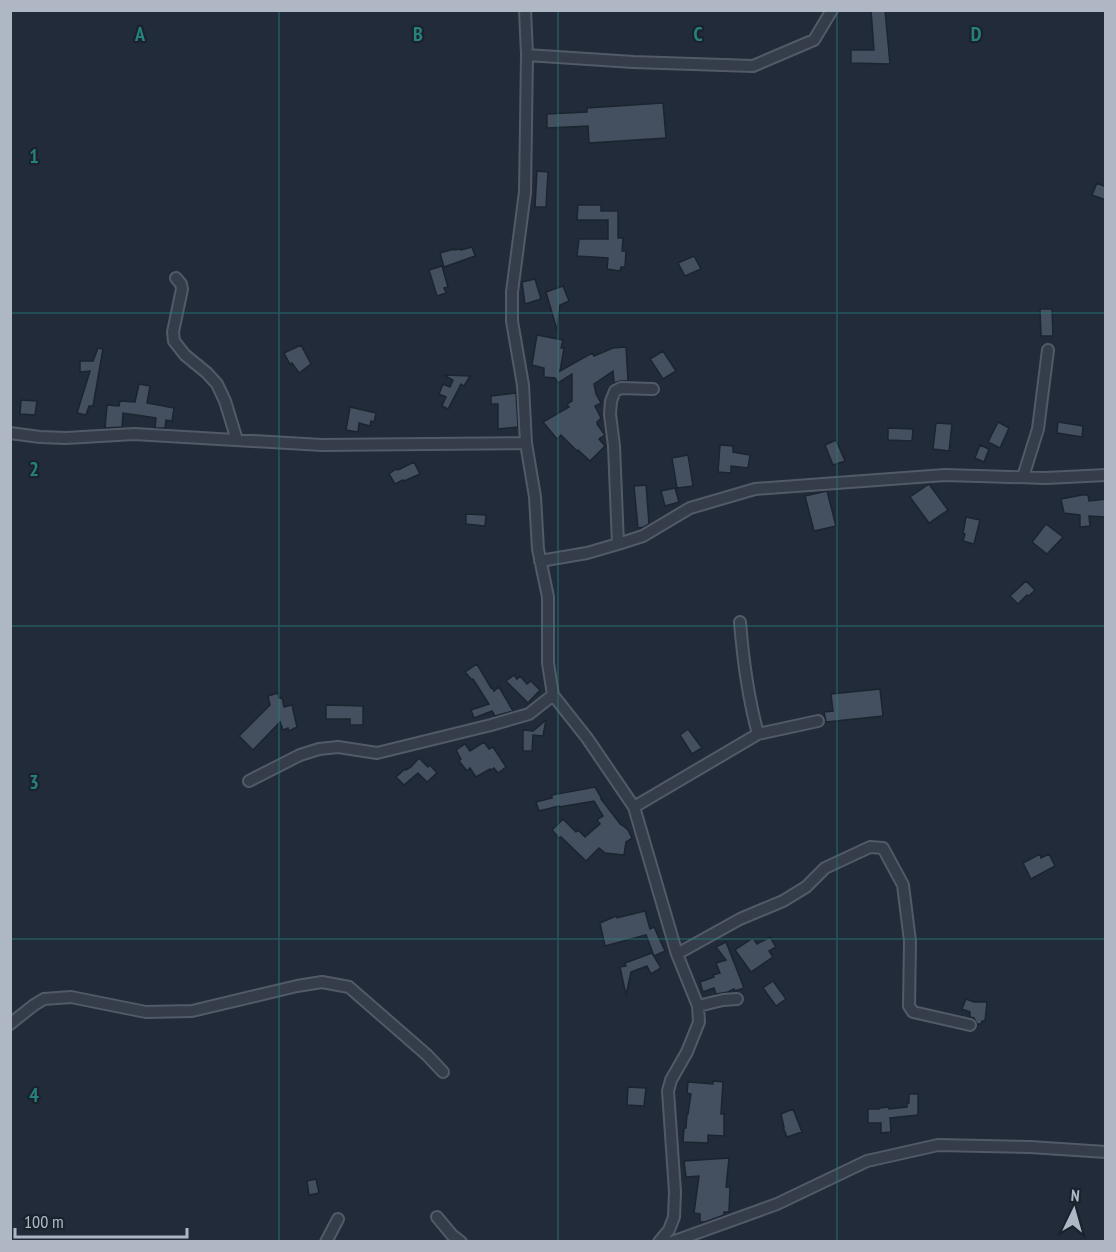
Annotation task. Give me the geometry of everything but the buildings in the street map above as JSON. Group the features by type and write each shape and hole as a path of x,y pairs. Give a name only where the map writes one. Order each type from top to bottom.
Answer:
{"street":[{"path":"525,10 527,55 525,192 512,292 512,321 523,385 526,443 535,496 538,549 548,597 548,663 553,694 587,738 634,807 677,954 699,1006 699,1022 668,1091 675,1192 674,1217 669,1230 659,1242"},
{"path":"527,55 633,62 753,66 814,40 832,10"},
{"path":"176,278 182,289 173,332 174,341 185,355 217,384 225,401 237,440"},
{"path":"1023,477 1038,429 1048,350"},
{"path":"618,544 611,401 615,391 621,388 653,389"},
{"path":"10,433 66,438 122,434 322,445 526,443"},
{"path":"540,561 586,553 643,536 690,508 755,489 945,475 1046,478 1106,475"},
{"path":"740,622 743,659 758,734"},
{"path":"249,781 300,755 320,749 338,747 377,753 491,725 529,714 553,694"},
{"path":"634,807 758,734 818,721"},
{"path":"677,954 740,920 783,901 806,887 825,868 870,847 884,848 903,885 910,941 909,1006 913,1012 970,1026"},
{"path":"10,1024 44,999 71,996 146,1012 192,1011 322,982 349,987 427,1054 443,1072"},
{"path":"699,1006 737,999"},
{"path":"672,1242 777,1204 867,1161 938,1146 1030,1147 1106,1152"},
{"path":"437,1217 461,1242"},
{"path":"326,1242 338,1219"}]}
